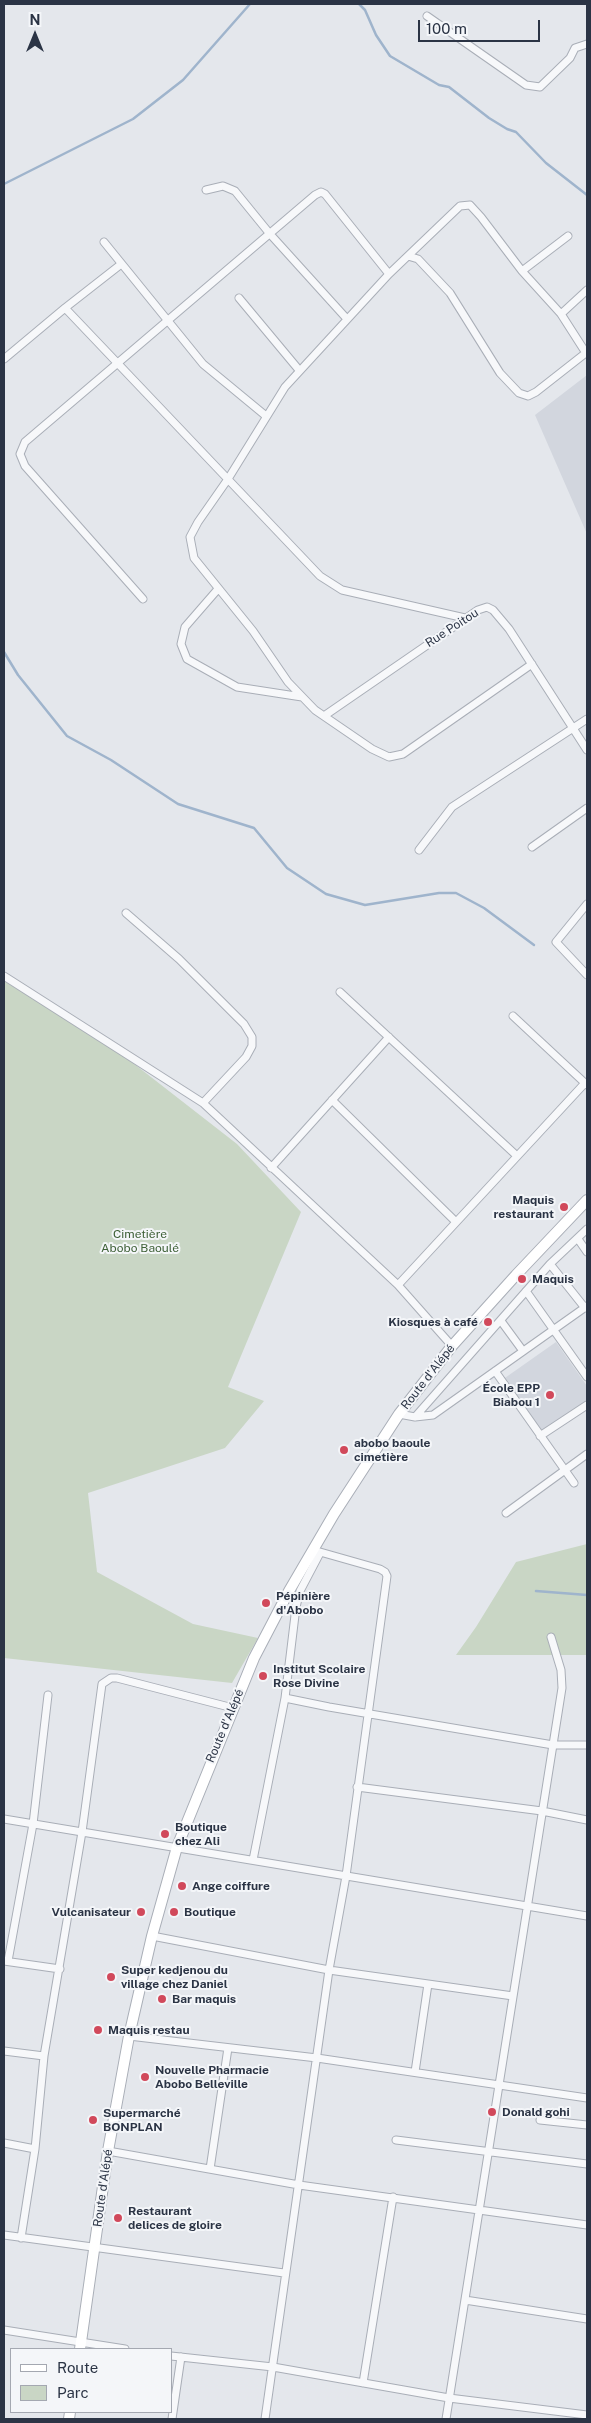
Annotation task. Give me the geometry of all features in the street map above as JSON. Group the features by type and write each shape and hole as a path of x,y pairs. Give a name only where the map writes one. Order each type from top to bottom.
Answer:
{"main road":[{"name":"Route d'Alépé","path":"80,2346 108,2151 129,2036 152,1936 177,1847 254,1658 398,1414 452,1346 587,1200"}],"street":[{"path":"427,16 526,85 540,87 570,58 575,48 587,44"},
{"path":"206,190 223,186 235,191 270,234 347,319"},
{"path":"143,599 25,466 20,454 25,442 168,322 315,194 321,192 325,194 389,274"},
{"path":"408,256 418,260 450,293 500,373 519,393 528,396 536,392 586,353 561,314 522,271 470,205 460,206 389,274 285,387 190,537 194,558 253,630 288,682 314,710 372,748 390,757 403,754 532,664"},
{"path":"522,271 568,236"},
{"path":"104,242 120,265 203,364 266,416"},
{"path":"4,359 120,265"},
{"path":"561,314 587,290"},
{"path":"239,298 299,370"},
{"path":"65,308 320,576 342,590 466,618"},
{"path":"218,589 185,627 181,644 188,658 237,687 302,697"},
{"name":"Rue Poitou","path":"324,716 466,618 478,610 487,607 493,610 532,664 587,750"},
{"path":"419,850 452,807 587,719"},
{"path":"532,848 587,808"},
{"path":"587,904 556,942 587,975"},
{"path":"126,913 179,959 244,1024 252,1037 252,1046 246,1057 203,1103"},
{"path":"4,976 203,1103 398,1285 452,1346"},
{"path":"340,992 517,1156"},
{"path":"398,1285 586,1084 513,1016"},
{"path":"271,1168 388,1037"},
{"path":"332,1100 456,1222"},
{"path":"415,1417 550,1264 587,1229"},
{"path":"578,1239 587,1252"},
{"path":"398,1414 415,1417 433,1415 586,1307 550,1264"},
{"path":"526,1291 587,1377"},
{"path":"500,1321 523,1352"},
{"path":"495,1371 574,1483"},
{"path":"540,1436 587,1405"},
{"path":"506,1513 587,1454"},
{"path":"253,1860 285,1698 296,1607 300,1591 316,1551 380,1569 386,1573 346,1876 329,1970 264,2419"},
{"path":"446,2419 563,1679 551,1637"},
{"path":"21,2238 35,2149 44,2056 82,1832 100,1694 106,1680 117,1678 233,1708"},
{"path":"48,1695 33,1824 6,1961 60,1969"},
{"path":"285,1698 553,1745 587,1744"},
{"path":"357,1787 542,1812 587,1820"},
{"path":"4,1819 587,1916"},
{"path":"152,1936 329,1970 513,1996"},
{"path":"415,2072 428,1984"},
{"path":"129,2036 317,2058 587,2098"},
{"path":"210,2169 228,2048"},
{"path":"4,2051 44,2056"},
{"path":"540,2120 587,2126"},
{"path":"396,2140 587,2164"},
{"path":"4,2143 35,2149"},
{"path":"108,2151 299,2185 587,2224"},
{"path":"363,2383 393,2197"},
{"path":"4,2235 284,2273"},
{"path":"465,2300 587,2319"},
{"path":"4,2330 80,2346 110,2348"},
{"path":"172,2356 273,2367 448,2398 587,2415"},
{"path":"172,2419 181,2357"}],"shaded area":[{"path":"587,375 587,534 535,415"},
{"name":"École EPP Biabou 1","path":"556,1342 587,1386 587,1404 542,1436 502,1380"}],"green space":[{"name":"Cimetière Abobo Baoulé","path":"4,981 115,1049 237,1144 301,1212 228,1387 264,1401 225,1448 88,1493 97,1572 193,1624 258,1638 232,1683 4,1658"},
{"path":"587,1544 587,1655 456,1655 476,1627 516,1562"}],"waterway":[{"path":"4,184 133,119 183,80 250,4"},
{"path":"359,4 365,10 376,35 390,56 439,85 449,87 489,118 516,132 546,163 587,195"},
{"path":"4,652 18,675 67,736 111,760 178,804 254,828 287,868 326,894 365,905 439,893 456,893 484,908 534,945"},
{"path":"536,1591 587,1595"}],"place":[{"name":"Maquis restaurant","path":"564,1207"},
{"name":"Maquis","path":"522,1279"},
{"name":"Kiosques à café","path":"488,1322"},
{"name":"École EPP Biabou 1","path":"550,1395"},
{"name":"abobo baoule cimetière","path":"344,1450"},
{"name":"Pépinière d'Abobo","path":"266,1603"},
{"name":"Institut Scolaire Rose Divine","path":"263,1676"},
{"name":"Boutique chez Ali","path":"165,1834"},
{"name":"Ange coiffure","path":"182,1886"},
{"name":"Vulcanisateur","path":"141,1912"},
{"name":"Boutique","path":"174,1912"},
{"name":"Super kedjenou du village chez Daniel","path":"111,1977"},
{"name":"Bar maquis","path":"162,1999"},
{"name":"Maquis restau","path":"98,2030"},
{"name":"Nouvelle Pharmacie Abobo Belleville","path":"145,2077"},
{"name":"Donald gohi","path":"492,2112"},
{"name":"Supermarché BONPLAN","path":"93,2120"},
{"name":"Restaurant delices de gloire","path":"118,2218"}]}
